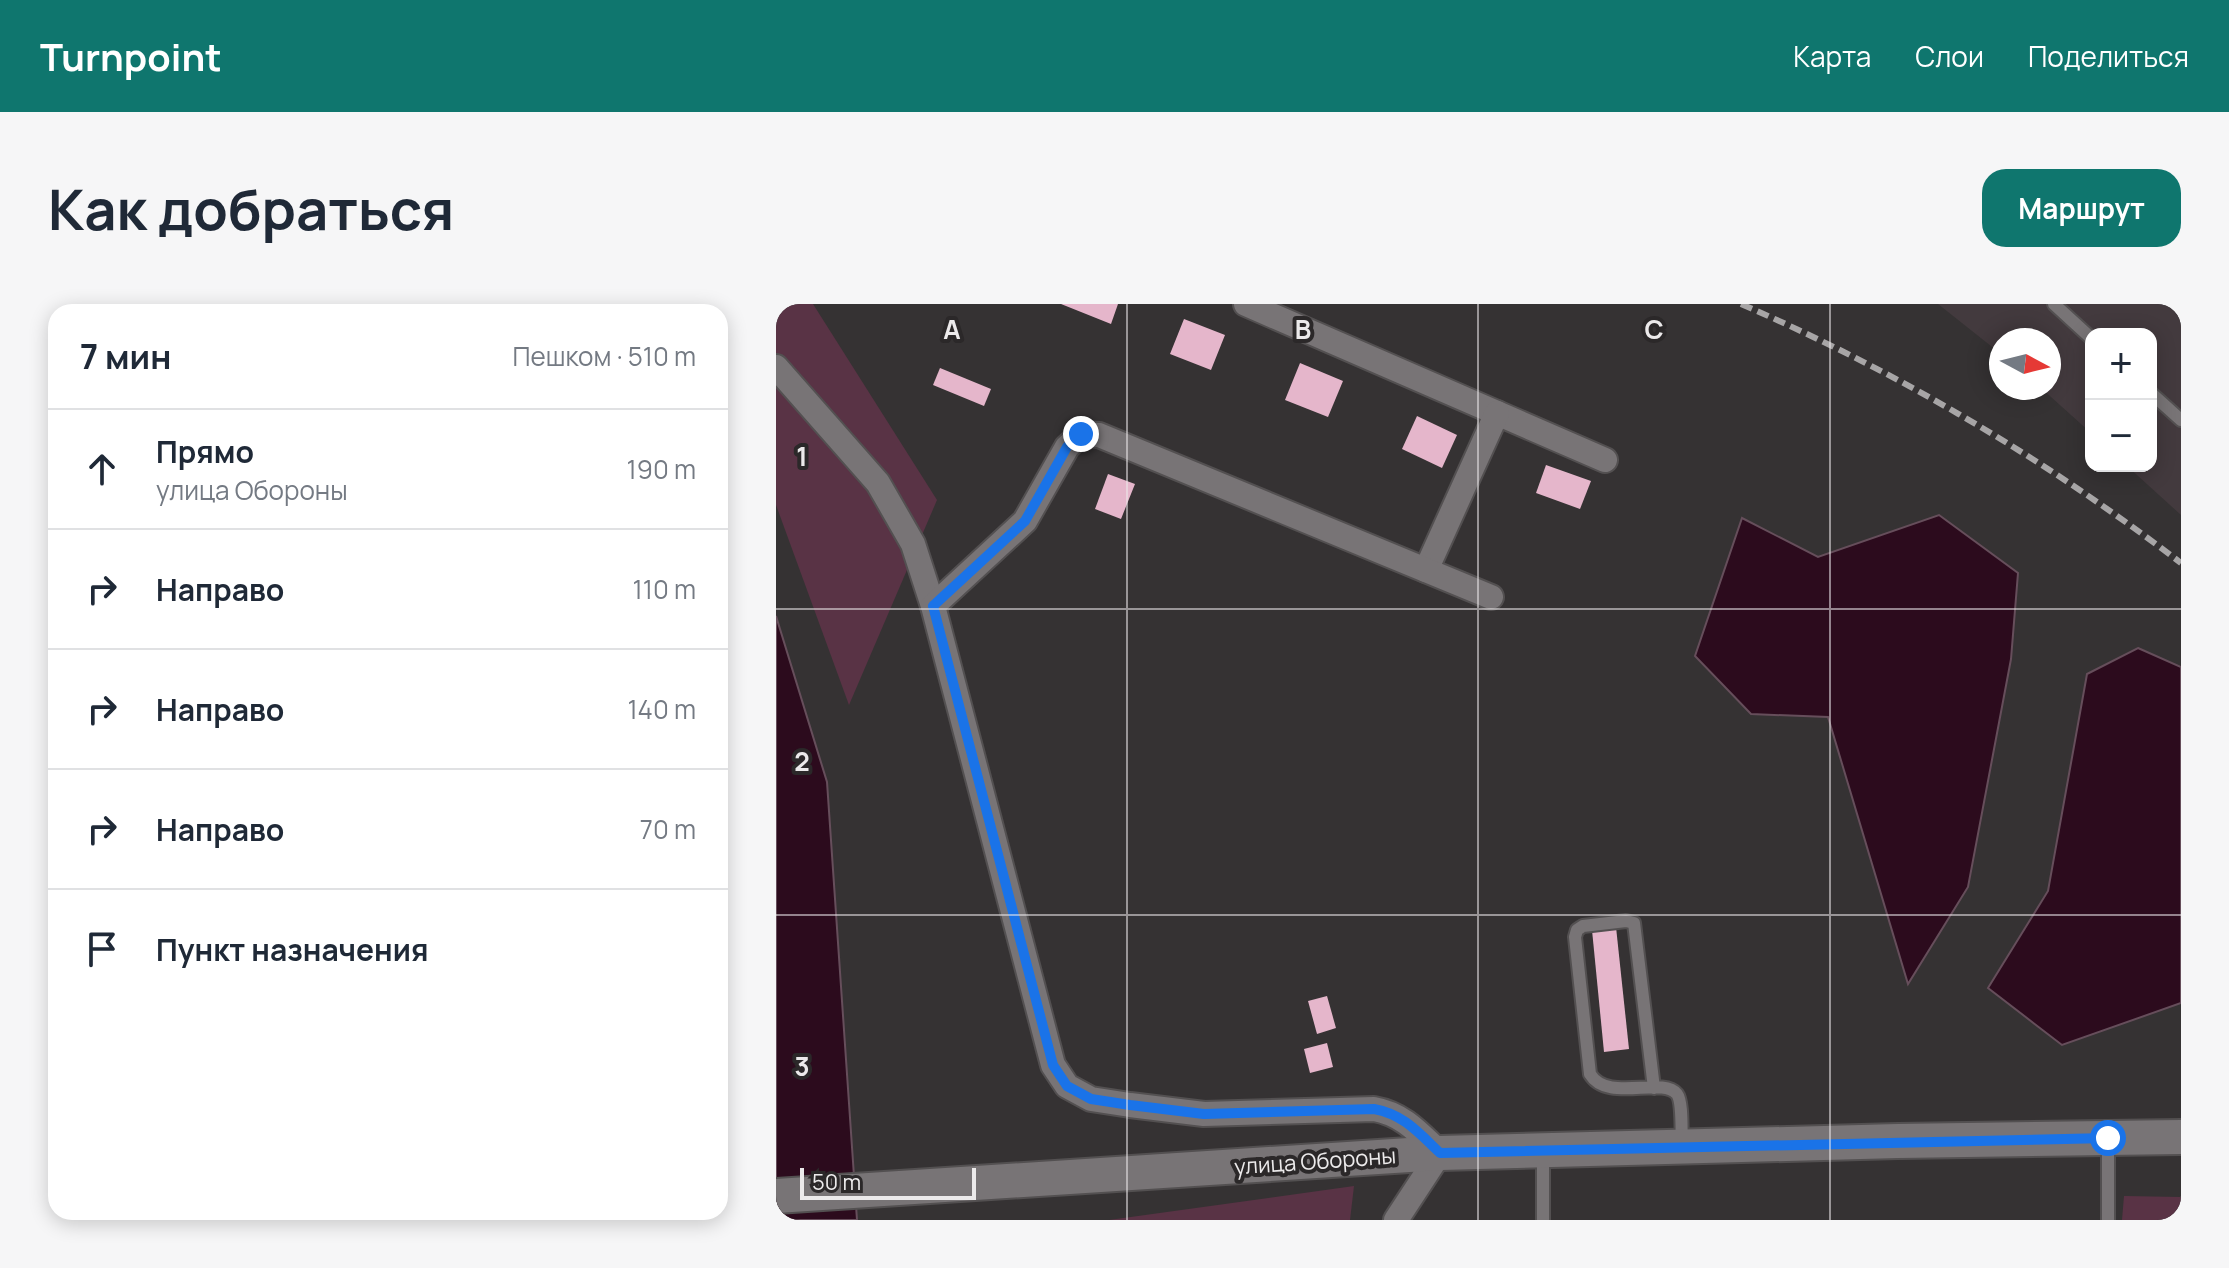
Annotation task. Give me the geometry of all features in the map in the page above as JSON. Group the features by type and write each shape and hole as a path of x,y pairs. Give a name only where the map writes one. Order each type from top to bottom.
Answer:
{"main road":[{"name":"улица Обороны","path":"776,1196 1440,1153 2181,1137"}],"street":[{"path":"1246,304 1605,460"},
{"path":"776,367 878,483 913,544 933,606 1053,1065 1067,1086 1091,1099 1204,1114 1374,1109 1391,1112 1406,1120 1440,1153 1396,1220"},
{"path":"1426,570 1497,413"},
{"path":"933,606 1025,521 1067,447 1081,434 1099,435 1491,597"}],"lane":[{"path":"2054,304 2085,332"},
{"path":"2157,398 2181,420"},
{"path":"1654,1088 1634,923 1626,921 1583,926 1577,930 1575,937 1590,1074 1595,1083 1603,1087 1654,1088 1675,1092 1679,1098 1682,1147"},
{"path":"2108,1138 2108,1220"},
{"path":"1543,1150 1543,1220"}],"shaded area":[{"path":"776,304 813,304 937,500 849,705 776,505"},
{"path":"1938,304 2181,304 2181,515 2134,472 2157,472 2157,328 2085,328 2085,428 2054,400 2061,400 2061,328 1989,328 1989,344"},
{"path":"1939,515 2018,573 2011,659 1968,887 1908,984 1828,717 1751,714 1695,656 1742,518 1818,557"},
{"path":"776,616 827,782 857,1220 776,1220"},
{"path":"2138,648 2181,667 2181,1003 2062,1045 1988,988 2048,891 2087,674"},
{"path":"1354,1186 1350,1220 1109,1220"},
{"path":"2124,1196 2181,1197 2181,1220 2122,1220"}],"building":[{"path":"1061,304 1118,304 1111,324"},
{"path":"1184,319 1225,335 1211,370 1170,354"},
{"path":"1300,363 1343,381 1328,417 1285,400"},
{"path":"940,368 991,389 984,406 933,385"},
{"path":"1417,416 1457,435 1442,468 1402,449"},
{"path":"1546,465 1591,481 1580,509 1536,493"},
{"path":"1108,474 1135,484 1121,519 1095,509"},
{"path":"1616,927 1629,1049 1604,1052 1592,930"},
{"path":"1327,996 1336,1028 1317,1034 1308,1001"},
{"path":"1327,1043 1333,1067 1310,1073 1304,1049"}],"railway":[{"path":"1741,304 1857,359 1969,420 2077,488 2181,563"}],"route":[{"path":"1081,434 1067,447 1025,521 933,606 1053,1065 1067,1086 1091,1099 1204,1114 1374,1109 1391,1112 1406,1120 1440,1153 2108,1138"}]}
